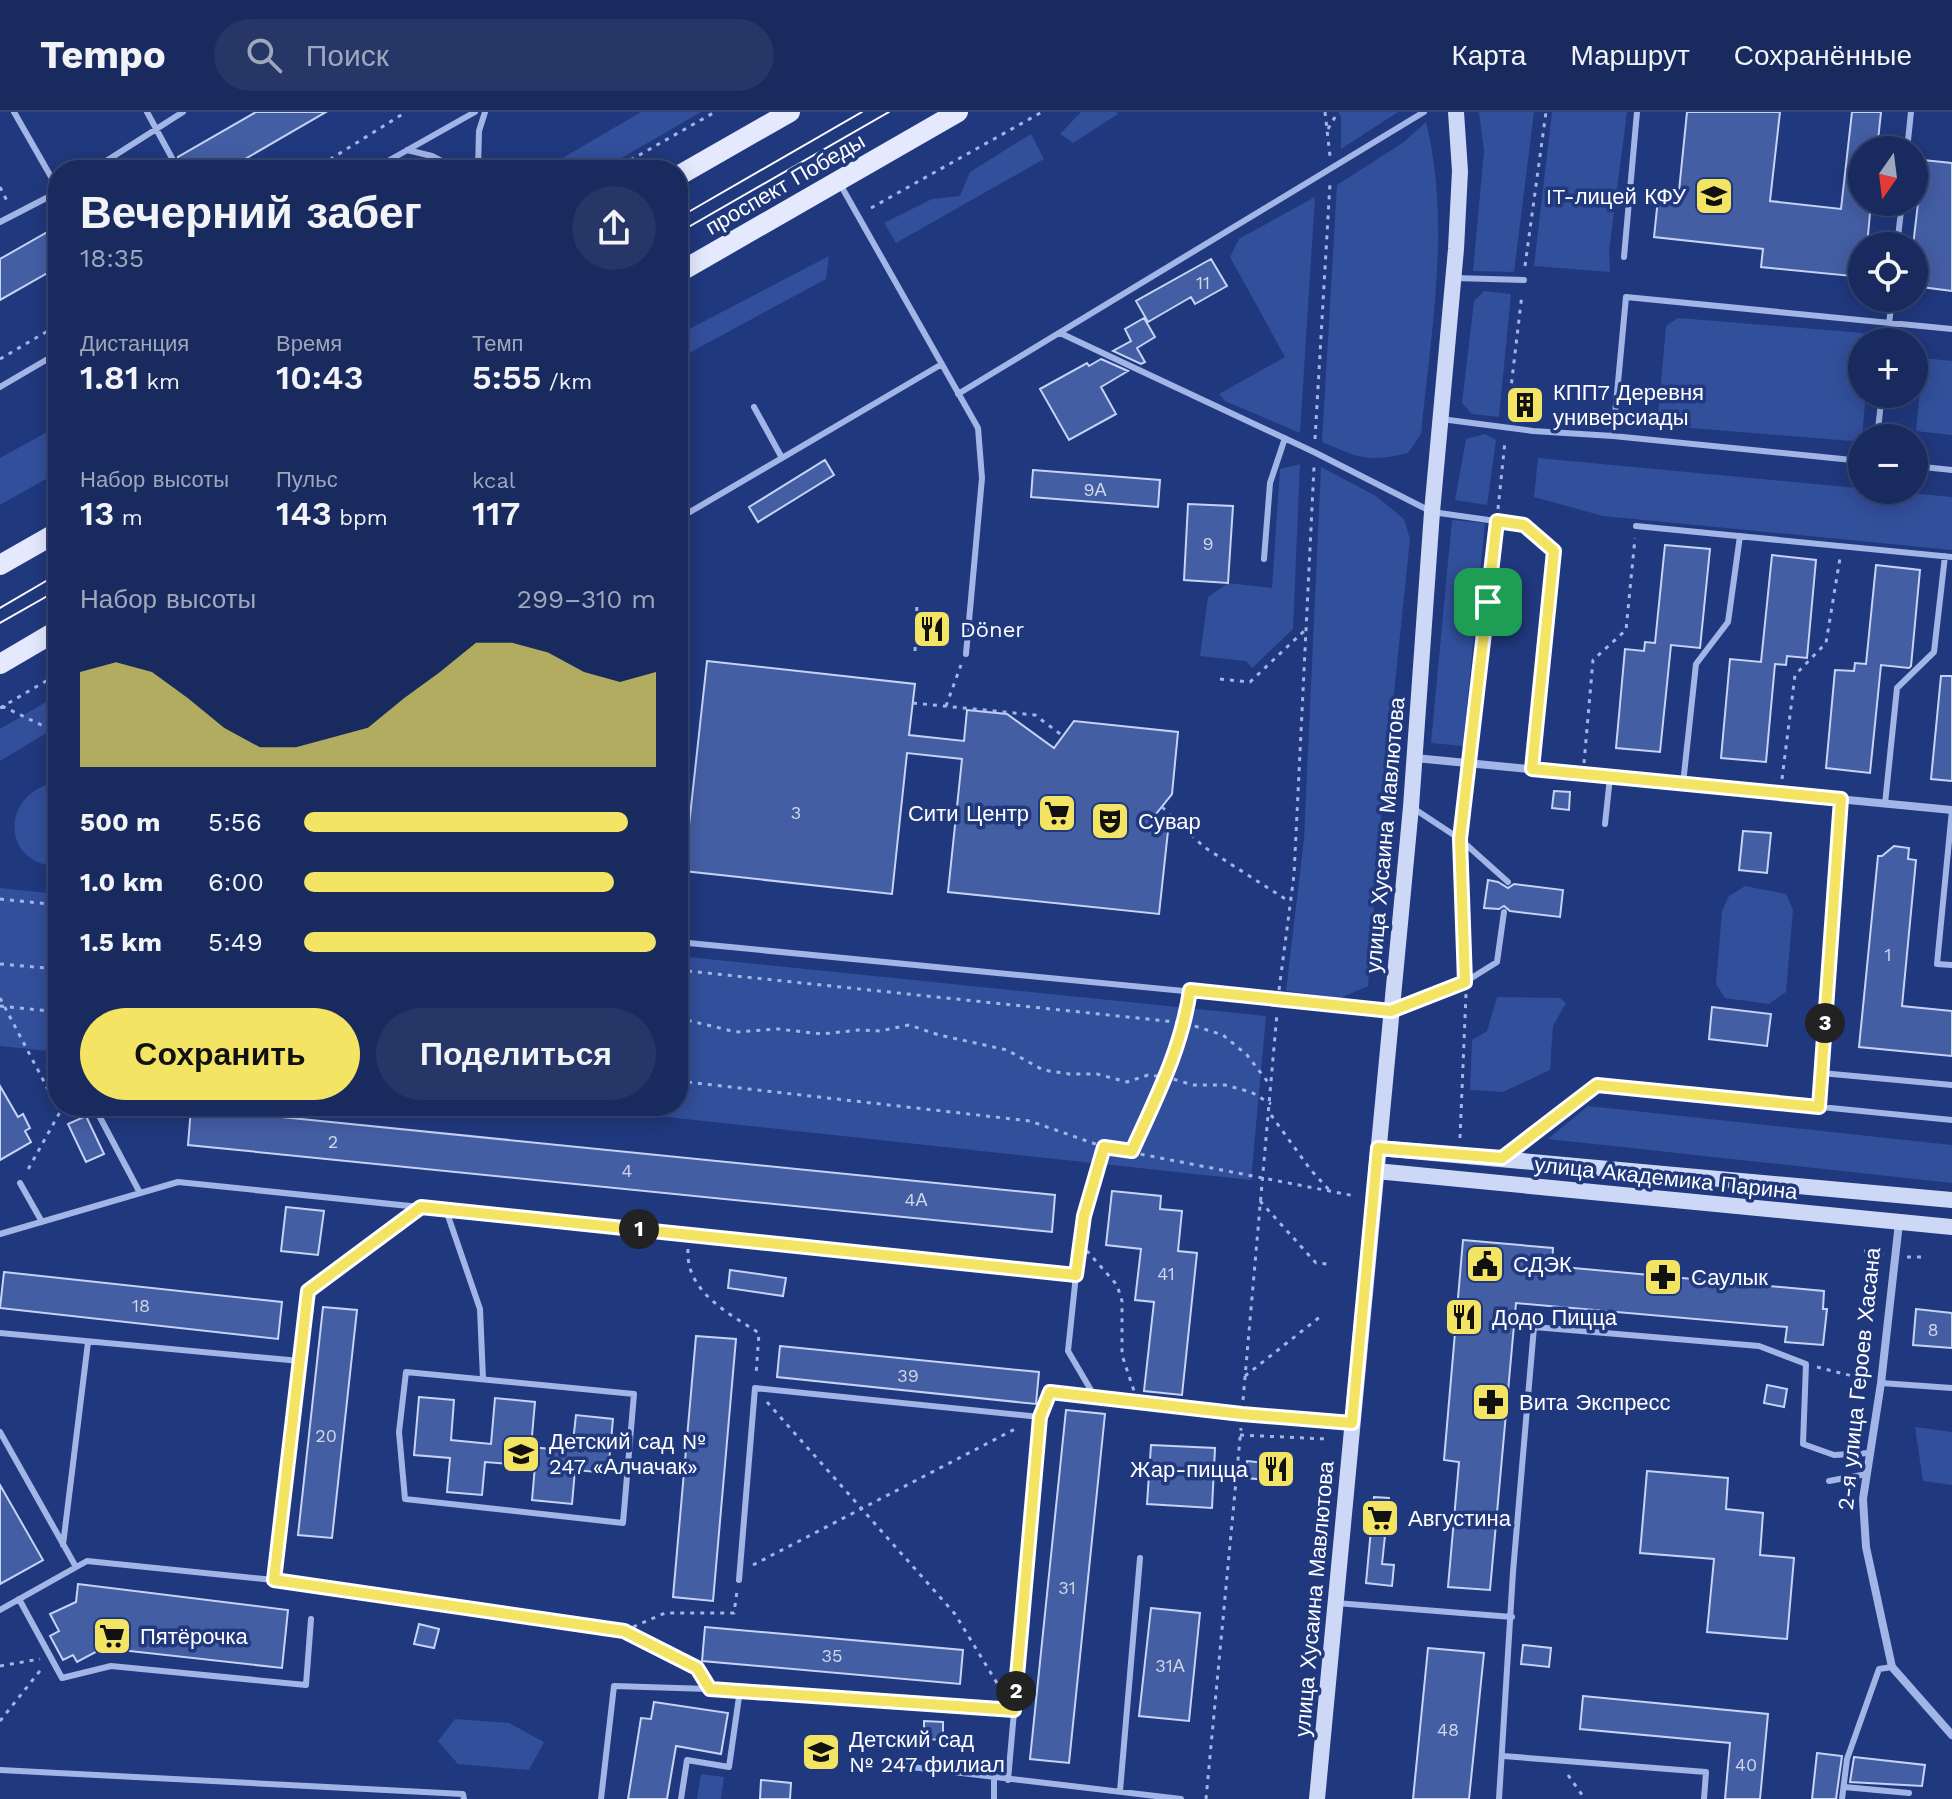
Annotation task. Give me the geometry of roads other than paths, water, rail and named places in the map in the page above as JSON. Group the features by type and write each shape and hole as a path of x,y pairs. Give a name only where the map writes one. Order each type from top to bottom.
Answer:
{"main road":[{"path":"688,170 790,112"},
{"name":"проспект Победы","path":"688,267 958,112"},
{"path":"0,565 48,538"},
{"path":"0,664 48,636"}],"street":[{"name":"улица Хусаина Мавлютова","path":"1317,1799 1411,807 1432,512 1454,278 1460,171 1456,112"},
{"path":"1415,758 1952,810"},
{"name":"улица Академика Парина","path":"1378,1148 1952,1200"},
{"name":"улица Академика Парина","path":"1376,1171 1952,1227"},
{"name":"2-я улица Героев Хасана","path":"1902,1195 1881,1383 1863,1499 1866,1547 1892,1667 1952,1735"}],"lane":[{"path":"14,112 48,172"},
{"path":"147,112 173,160"},
{"path":"108,160 183,112"},
{"path":"390,160 475,112"},
{"path":"478,160 479,131 485,112"},
{"path":"958,394 1424,112"},
{"path":"1624,257 1637,112"},
{"path":"1908,136 1911,112"},
{"path":"407,150 440,160"},
{"path":"838,181 978,428 982,478 966,654"},
{"path":"0,222 48,195"},
{"path":"1454,278 1524,280"},
{"path":"1613,436 1626,297 1952,329"},
{"path":"1888,328 1890,312"},
{"path":"1060,333 1285,438 1432,512 1524,525 1554,551 1532,769"},
{"path":"0,387 48,359"},
{"path":"688,513 942,364"},
{"path":"754,407 782,458"},
{"path":"1441,419 1848,460"},
{"path":"1264,559 1270,483 1285,438"},
{"path":"1928,467 1952,470"},
{"path":"1636,526 1948,556 1934,652 1897,688 1885,804"},
{"path":"1683,784 1696,664 1728,622 1740,536"},
{"path":"1605,824 1610,777"},
{"path":"1819,1107 1841,799"},
{"path":"1411,807 1460,839 1508,882"},
{"path":"1952,810 1937,964 1952,965"},
{"path":"688,943 1391,1011 1465,982 1497,962 1504,912"},
{"path":"1821,1073 1952,1085"},
{"path":"1502,1158 1597,1085 1952,1120"},
{"path":"99,1116 140,1193"},
{"path":"0,1234 178,1182 1076,1275 1068,1351 1095,1397"},
{"path":"20,1183 42,1222"},
{"path":"0,1610 87,1561 274,1580 308,1291 421,1207"},
{"path":"446,1210 480,1309 483,1379"},
{"path":"1499,1799 1513,1572 1534,1327 1759,1346 1806,1364 1803,1444 1834,1455 1870,1453"},
{"path":"0,1333 300,1361"},
{"path":"63,1545 88,1342"},
{"path":"406,1372 483,1379 634,1394 623,1523 405,1499 399,1432 406,1372"},
{"path":"1881,1383 1952,1388"},
{"path":"739,1580 755,1388 1040,1417"},
{"path":"1008,1780 1040,1417 1050,1392 1352,1423"},
{"path":"0,1432 76,1567"},
{"path":"1829,1481 1867,1474"},
{"path":"1120,1791 1140,1558"},
{"path":"19,1599 62,1678 111,1666 306,1685 311,1619"},
{"path":"1335,1603 1512,1617"},
{"path":"1842,1799 1847,1759 1879,1669 1892,1667"},
{"path":"601,1799 614,1686 740,1690 1014,1710"},
{"path":"681,1799 687,1760 729,1767 740,1690"},
{"path":"1503,1756 1706,1772 1704,1799"},
{"path":"894,1765 1181,1799"},
{"path":"0,1770 463,1794 464,1799"},
{"path":"994,1778 994,1799"},
{"path":"1844,1787 1909,1793"}],"tram line":[{"path":"688,212 862,112"},
{"path":"688,227 889,112"},
{"path":"0,608 48,580"},
{"path":"0,623 48,596"}],"place":[{"name":"IT-лицей КФУ","path":"1714,196"},
{"name":"КПП7 Деревня универсиады","path":"1525,405"},
{"name":"Döner","path":"932,629"},
{"name":"Сити Центр","path":"1057,813"},
{"name":"Сувар","path":"1110,821"},
{"name":"СДЭК","path":"1485,1264"},
{"name":"Саулык","path":"1663,1277"},
{"name":"Додо Пицца","path":"1464,1317"},
{"name":"Вита Экспресс","path":"1491,1402"},
{"name":"Детский сад № 247 «Алчачак»","path":"521,1454"},
{"name":"Жар-пицца","path":"1276,1469"},
{"name":"Августина","path":"1380,1518"},
{"name":"Пятёрочка","path":"112,1636"},
{"name":"Детский сад № 247 филиал","path":"821,1752"}]}
